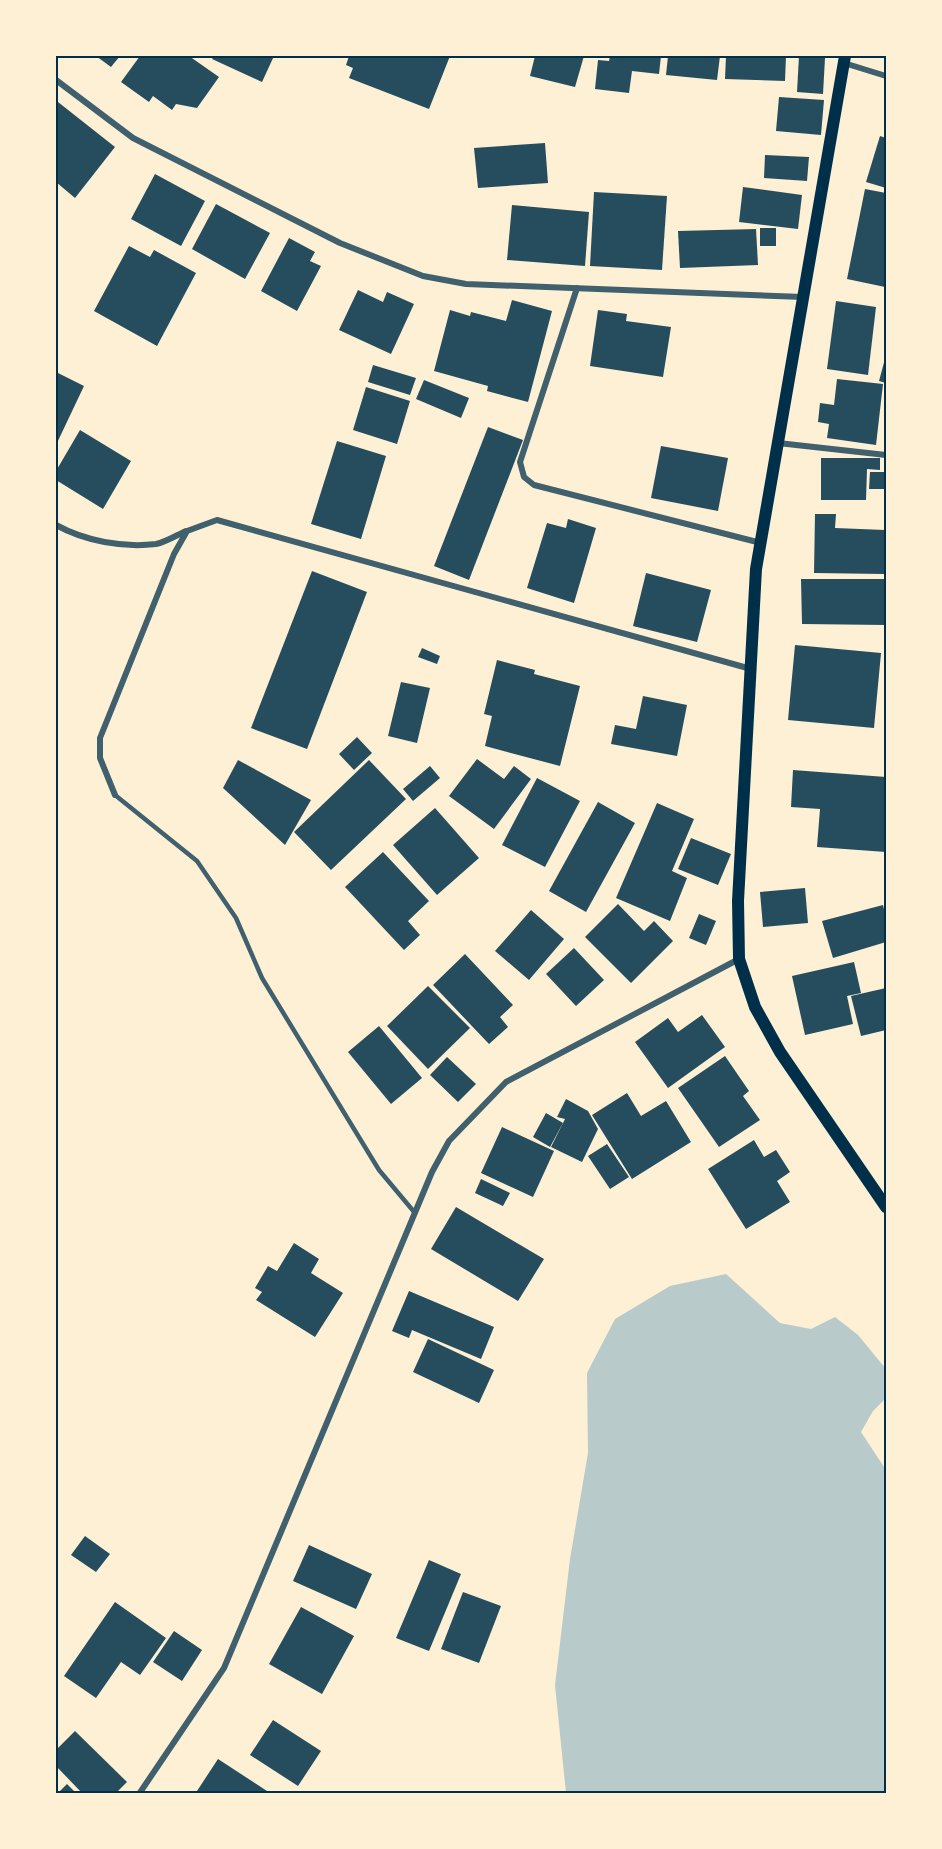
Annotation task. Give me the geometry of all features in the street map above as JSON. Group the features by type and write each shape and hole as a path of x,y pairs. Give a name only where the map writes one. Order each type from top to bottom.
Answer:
{"main road":[{"path":"844,59 756,569 738,901 739,959 755,1007 780,1052 886,1207"}],"street":[{"path":"844,59 886,76"},
{"path":"56,80 133,138 340,243 390,265 423,276 466,284 804,297"},
{"path":"577,288 520,462 524,477 534,485 761,543"},
{"path":"778,443 886,455"},
{"path":"56,525 67,531 120,545 158,544 217,520 752,670"},
{"path":"115,795 100,758 99,738 174,554 187,531"},
{"path":"139,1794 224,1668 415,1213 449,1141 506,1082 739,959"}],"lane":[{"path":"115,795 197,861 236,918 262,978 379,1170 415,1213"}],"shaded area":[{"path":"726,1274 780,1323 811,1329 835,1317 858,1335 886,1369 886,1398 873,1411 861,1432 886,1470 886,1793 566,1793 555,1685 570,1559 588,1453 587,1373 615,1319 670,1286"}],"building":[{"path":"96,56 120,56 111,67"},
{"path":"140,56 189,56 219,77 197,108 176,104 172,110 153,96 149,102 121,82"},
{"path":"214,56 274,56 262,82 212,59"},
{"path":"349,56 450,56 429,109 349,78 353,68 346,65"},
{"path":"535,56 584,56 575,87 530,76"},
{"path":"610,56 661,56 659,74 632,71 629,93 595,89 598,60 609,61"},
{"path":"668,56 720,56 717,80 666,75"},
{"path":"726,56 786,56 785,81 725,79"},
{"path":"799,56 825,58 823,94 797,92"},
{"path":"779,97 824,100 821,135 776,131"},
{"path":"58,102 115,147 75,198 56,182 56,104"},
{"path":"880,136 886,138 886,188 866,182"},
{"path":"545,143 548,183 478,188 474,148"},
{"path":"765,155 809,157 807,181 764,178"},
{"path":"155,174 205,201 181,246 131,219"},
{"path":"743,187 802,195 798,229 739,222"},
{"path":"865,189 886,193 885,287 847,279"},
{"path":"594,192 667,196 662,270 590,266"},
{"path":"216,204 270,233 245,279 192,249"},
{"path":"512,205 589,212 585,266 507,260"},
{"path":"760,228 776,228 776,246 760,246"},
{"path":"756,229 758,265 680,268 678,231"},
{"path":"289,238 315,252 310,261 321,266 297,311 261,291"},
{"path":"129,246 150,257 154,250 196,273 157,346 94,311"},
{"path":"358,290 383,302 387,292 414,304 391,354 339,330"},
{"path":"512,300 552,311 528,402 487,391 488,386 434,371 450,310 470,316 471,312 506,321"},
{"path":"836,301 876,307 868,375 827,369"},
{"path":"598,310 627,314 626,321 671,327 663,377 590,366"},
{"path":"886,355 886,383 879,381"},
{"path":"373,365 416,378 410,395 368,382"},
{"path":"56,372 84,386 56,445"},
{"path":"837,379 883,384 876,445 827,438 829,424 818,422 820,403 834,405"},
{"path":"424,380 469,398 461,418 416,399"},
{"path":"366,387 410,401 397,444 353,430"},
{"path":"488,427 523,440 469,580 434,566"},
{"path":"80,430 131,461 103,509 56,480 56,471"},
{"path":"337,441 386,456 361,539 311,524"},
{"path":"661,446 728,458 718,511 651,498"},
{"path":"821,458 880,458 880,470 867,469 866,500 821,500"},
{"path":"870,472 886,472 886,489 869,489"},
{"path":"815,514 836,514 835,528 885,530 884,574 814,573"},
{"path":"568,519 596,528 574,603 527,588 547,523 566,528"},
{"path":"312,571 367,592 307,749 251,728"},
{"path":"646,573 711,590 697,642 633,626"},
{"path":"801,579 886,579 886,625 802,624"},
{"path":"795,645 881,653 874,728 788,720"},
{"path":"422,648 440,656 437,664 418,657"},
{"path":"497,660 535,670 534,674 580,686 560,766 485,746 492,716 484,714"},
{"path":"401,682 430,688 417,743 388,736"},
{"path":"643,696 687,705 677,756 611,744 615,725 636,729"},
{"path":"357,737 372,753 354,770 339,754"},
{"path":"477,759 504,779 514,766 531,779 494,829 449,796"},
{"path":"238,760 311,800 285,845 223,788"},
{"path":"369,760 406,799 331,870 294,832"},
{"path":"430,766 440,778 413,801 403,789"},
{"path":"793,770 886,777 886,852 817,847 820,809 791,807"},
{"path":"537,778 580,801 545,867 502,845"},
{"path":"598,802 635,823 586,912 549,891"},
{"path":"657,803 694,819 672,871 687,878 670,921 616,898"},
{"path":"435,808 479,858 437,895 393,845"},
{"path":"691,838 731,854 718,885 678,869"},
{"path":"383,852 429,901 408,921 420,935 404,950 345,887"},
{"path":"805,888 808,923 763,927 760,892"},
{"path":"618,904 644,931 654,921 673,941 631,983 585,937"},
{"path":"883,905 886,918 886,942 833,958 822,921"},
{"path":"531,910 564,939 529,980 495,951"},
{"path":"699,914 716,921 706,945 689,938"},
{"path":"574,948 604,980 576,1006 546,974"},
{"path":"465,954 513,1005 500,1017 508,1027 489,1044 433,985"},
{"path":"854,962 861,993 847,996 853,1024 805,1035 792,976"},
{"path":"428,986 470,1028 428,1069 387,1026"},
{"path":"886,988 886,1030 861,1036 851,996"},
{"path":"702,1015 725,1047 668,1088 635,1042 668,1018 678,1032"},
{"path":"379,1026 422,1078 391,1104 348,1052"},
{"path":"725,1056 749,1091 743,1096 760,1120 719,1147 678,1088"},
{"path":"447,1057 476,1084 458,1102 430,1075"},
{"path":"627,1093 641,1116 666,1101 691,1142 632,1179 592,1115"},
{"path":"566,1099 588,1111 598,1129 582,1162 551,1147 565,1119 557,1117"},
{"path":"546,1113 563,1123 550,1147 533,1137"},
{"path":"502,1127 554,1151 533,1197 481,1173"},
{"path":"754,1140 764,1157 776,1150 790,1172 777,1181 790,1202 746,1229 708,1169"},
{"path":"607,1144 629,1177 610,1189 588,1156"},
{"path":"481,1179 510,1193 503,1206 475,1193"},
{"path":"456,1207 544,1259 518,1301 431,1249"},
{"path":"294,1243 319,1259 311,1273 343,1293 315,1337 256,1300 262,1292 255,1288 268,1266 277,1271"},
{"path":"409,1291 494,1327 481,1359 412,1330 409,1338 392,1331"},
{"path":"428,1339 494,1370 479,1403 413,1372"},
{"path":"85,1536 110,1554 96,1572 71,1555"},
{"path":"309,1545 372,1574 356,1609 293,1581"},
{"path":"429,1560 461,1574 429,1651 396,1638"},
{"path":"463,1592 501,1606 479,1663 441,1649"},
{"path":"115,1602 166,1638 140,1675 121,1662 96,1698 64,1676"},
{"path":"301,1607 354,1636 322,1694 269,1664"},
{"path":"174,1631 202,1650 182,1681 153,1662"},
{"path":"273,1720 321,1751 298,1786 250,1755"},
{"path":"75,1731 127,1782 115,1794 83,1794 56,1766 56,1750"},
{"path":"218,1759 267,1791 265,1794 195,1794"},
{"path":"67,1784 77,1794 57,1794"}]}
